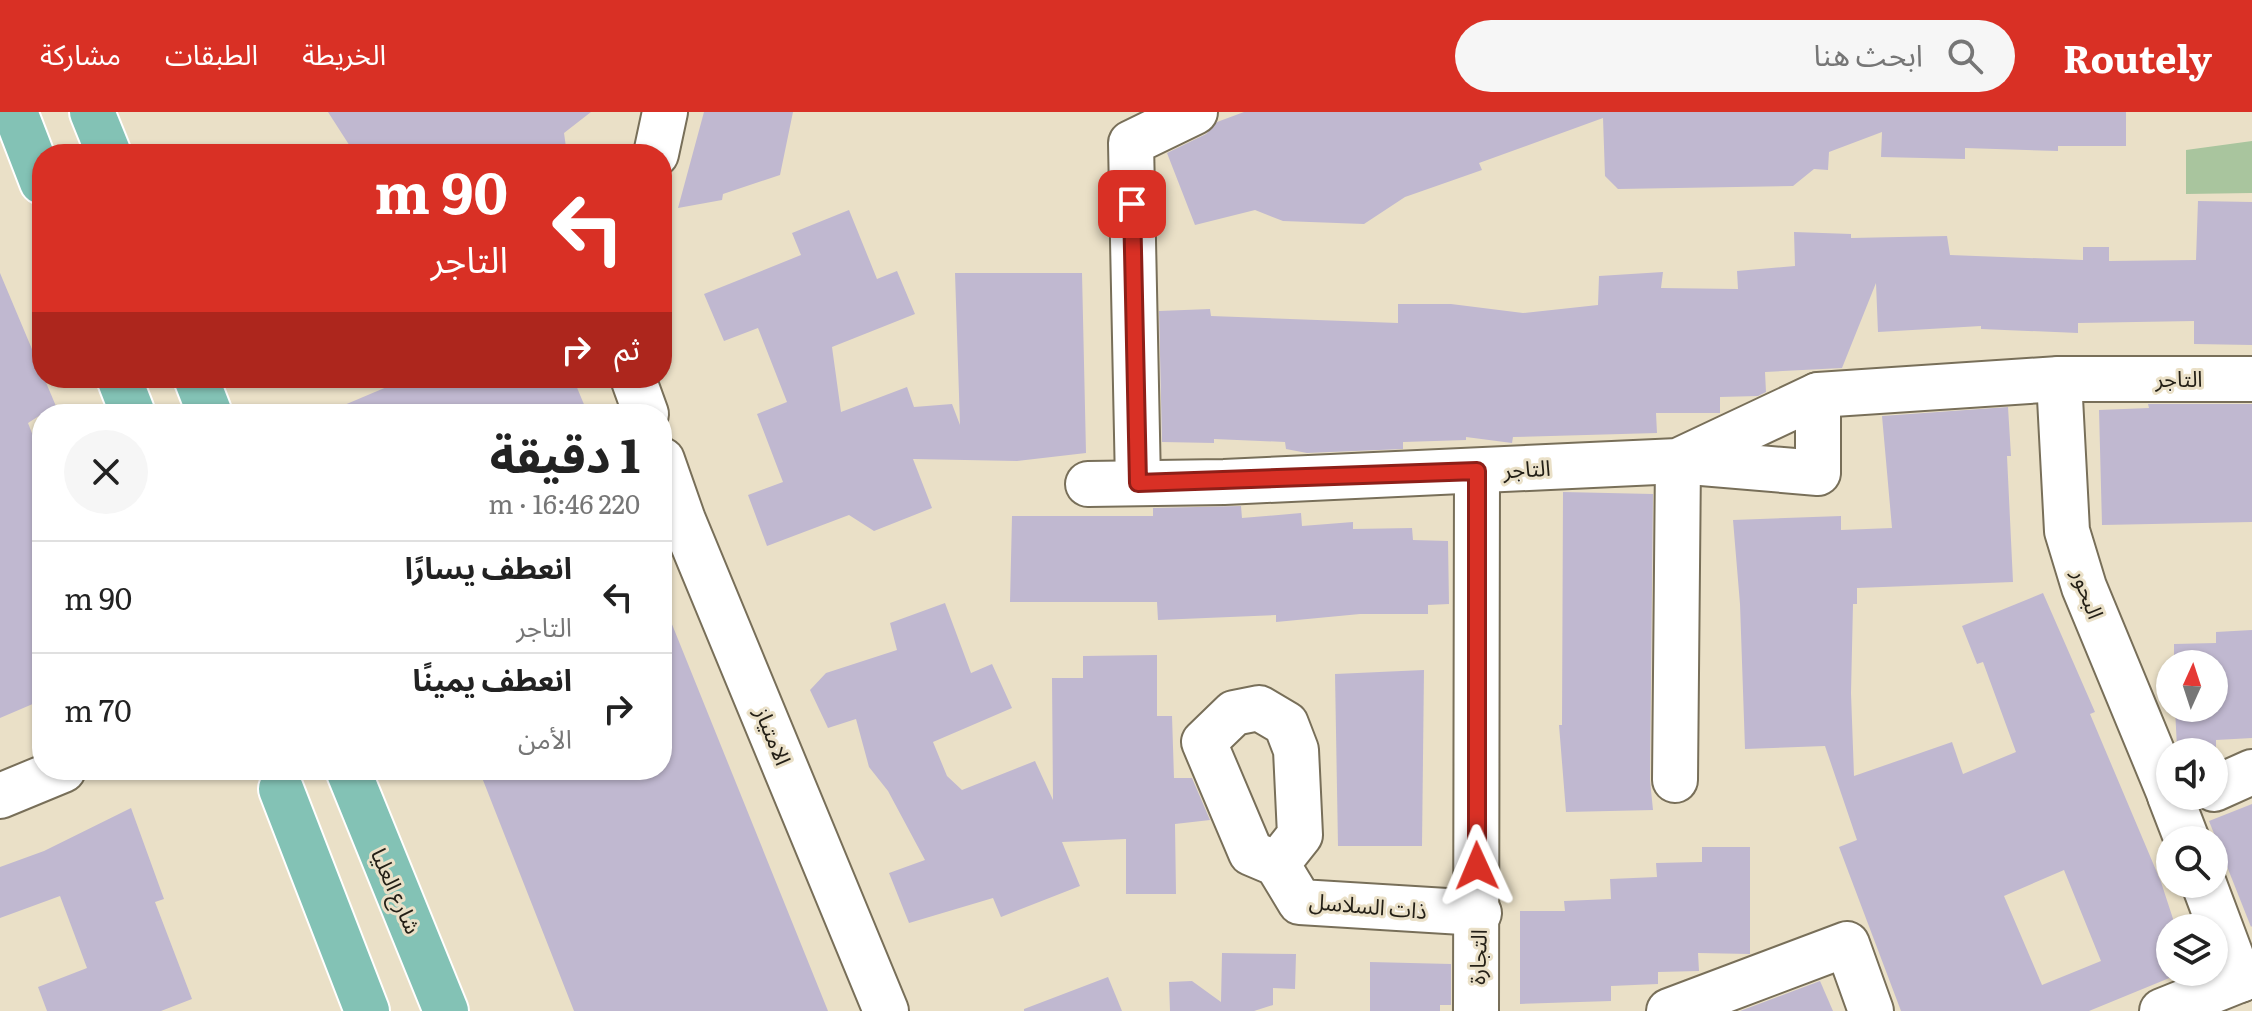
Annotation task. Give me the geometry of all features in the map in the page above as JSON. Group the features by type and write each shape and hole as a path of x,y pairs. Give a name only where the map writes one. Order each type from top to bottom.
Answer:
{"main road":[{"path":"15,112 32,156"},
{"path":"92,112 105,144"},
{"name":"شارع العليا","path":"277,780 300,822 314,836 349,826 353,790"},
{"name":"شارع العليا","path":"277,780 367,1011"},
{"name":"شارع العليا","path":"353,790 446,1011"}],"street":[{"path":"658,144 665,112"},
{"path":"1138,483 1131,143 1195,112"},
{"name":"التاجر","path":"1678,461 1818,395 2059,379 2252,379"},
{"name":"البحور","path":"2059,379 2067,531 2084,587 2156,752"},
{"name":"التاجر","path":"1088,484 1678,461 1818,473 1818,395"},
{"path":"1675,780 1678,461"},
{"name":"التجارة","path":"1476,1011 1479,913 1476,842 1477,471"},
{"name":"الامتياز","path":"672,489 886,1011"},
{"path":"2228,783 2252,772"},
{"path":"0,796 39,780"},
{"name":"ذات السلاسل","path":"1277,864 1300,902 1479,913"},
{"path":"2162,1011 2246,977 2210,898"},
{"path":"1669,1011 1847,944 1871,1011"}],"green space":[{"path":"2252,141 2252,193 2186,194 2186,150"}],"building":[{"path":"328,112 591,112 564,133 566,144 349,144"},
{"path":"704,112 793,112 780,175 723,194 722,200 678,208"},
{"path":"1244,112 2126,112 2126,146 2058,146 2058,151 1965,148 1965,159 1881,157 1882,132 1829,152 1828,170 1814,169 1793,186 1618,189 1605,176 1603,118 1479,163 1482,170 1405,197 1364,224 1283,221 1255,210 1195,225 1167,153 1206,134 1217,122"},
{"path":"2198,201 2252,202 2252,345 2194,344 2194,321 2078,323 2078,333 1981,329 1981,326 1878,332 1876,283 1842,368 1765,372 1766,392 1758,396 1720,397 1720,413 1656,413 1657,433 1513,437 1512,443 1466,437 1466,440 1403,442 1403,449 1307,453 1286,449 1285,442 1214,439 1214,443 1162,442 1159,311 1210,309 1211,316 1398,323 1398,304 1451,304 1523,313 1598,305 1599,276 1663,272 1661,288 1738,289 1737,271 1795,266 1794,232 1851,234 1851,238 1947,236 1950,255 2083,260 2083,247 2109,247 2109,261 2196,260"},
{"path":"849,210 877,279 897,271 915,314 832,347 841,412 907,387 914,407 952,404 960,425 955,273 1082,273 1086,453 1017,461 913,459 932,508 874,531 849,515 767,546 748,495 783,482 757,414 787,402 758,328 724,341 704,294 801,255 792,233"},
{"path":"0,273 32,349 32,388 48,388 55,404 32,404 32,420 28,423 32,433 32,704 0,718"},
{"path":"384,388 577,388 584,404 347,404"},
{"path":"2148,404 2252,404 2252,522 2102,525 2099,410 2149,408"},
{"path":"2008,407 2013,582 1857,588 1857,604 1853,604 1851,693 1854,776 1952,742 1963,774 2016,752 1983,662 1977,664 1962,626 2043,593 2095,712 2090,714 2156,870 2156,898 2166,898 2171,914 2156,914 2156,983 2089,1011 1901,1011 1839,847 1857,840 1825,746 1745,749 1740,604 1733,520 1841,516 1841,530 1892,528 1882,416","holes":["2064,870 2101,961 2042,985 2004,896"]},
{"path":"1563,492 1653,494 1650,780 1653,810 1566,812 1559,725 1562,725"},
{"path":"1241,506 1242,518 1301,513 1302,526 1353,522 1353,529 1412,528 1413,540 1448,541 1449,604 1428,605 1428,614 1360,614 1276,622 1276,615 1158,620 1157,602 1010,602 1012,516 1153,516 1153,508"},
{"path":"945,603 971,673 992,664 1012,708 933,742 947,776 962,790 1035,761 1053,800 1052,678 1083,678 1083,656 1157,655 1157,716 1172,716 1174,778 1192,778 1210,820 1175,824 1176,894 1126,894 1126,839 1062,842 1080,886 1001,917 993,898 909,923 889,873 925,860 888,791 869,767 856,719 828,728 810,690 826,673 897,650 890,623"},
{"path":"672,624 828,1011 574,1011 483,780 672,780"},
{"path":"2252,630 2252,738 2176,738 2176,722 2228,722 2228,650 2174,650 2174,644 2216,643 2216,632"},
{"path":"1424,670 1422,846 1338,846 1335,674"},
{"path":"2252,804 2251,927 2228,869 2228,826 2211,826 2209,821"},
{"path":"131,808 164,899 155,902 192,999 161,1011 47,1011 38,987 87,968 60,896 0,918 0,867 44,851"},
{"path":"1702,847 1750,847 1750,954 1698,953 1699,971 1658,972 1658,984 1611,986 1611,1001 1520,1004 1520,911 1565,911 1564,901 1611,899 1610,879 1657,877 1656,863 1702,862"},
{"path":"1222,953 1296,954 1295,989 1273,988 1273,1005 1254,1011 1170,1011 1169,982 1192,981 1221,1002"},
{"path":"1370,962 1451,964 1451,1005 1440,1005 1440,1011 1370,1011"},
{"path":"1108,977 1122,1011 1024,1011 1024,1009"},
{"path":"1820,981 1833,1011 1740,1011"}],"route":[{"path":"1132,204 1138,483 1477,471 1477,866"}]}
